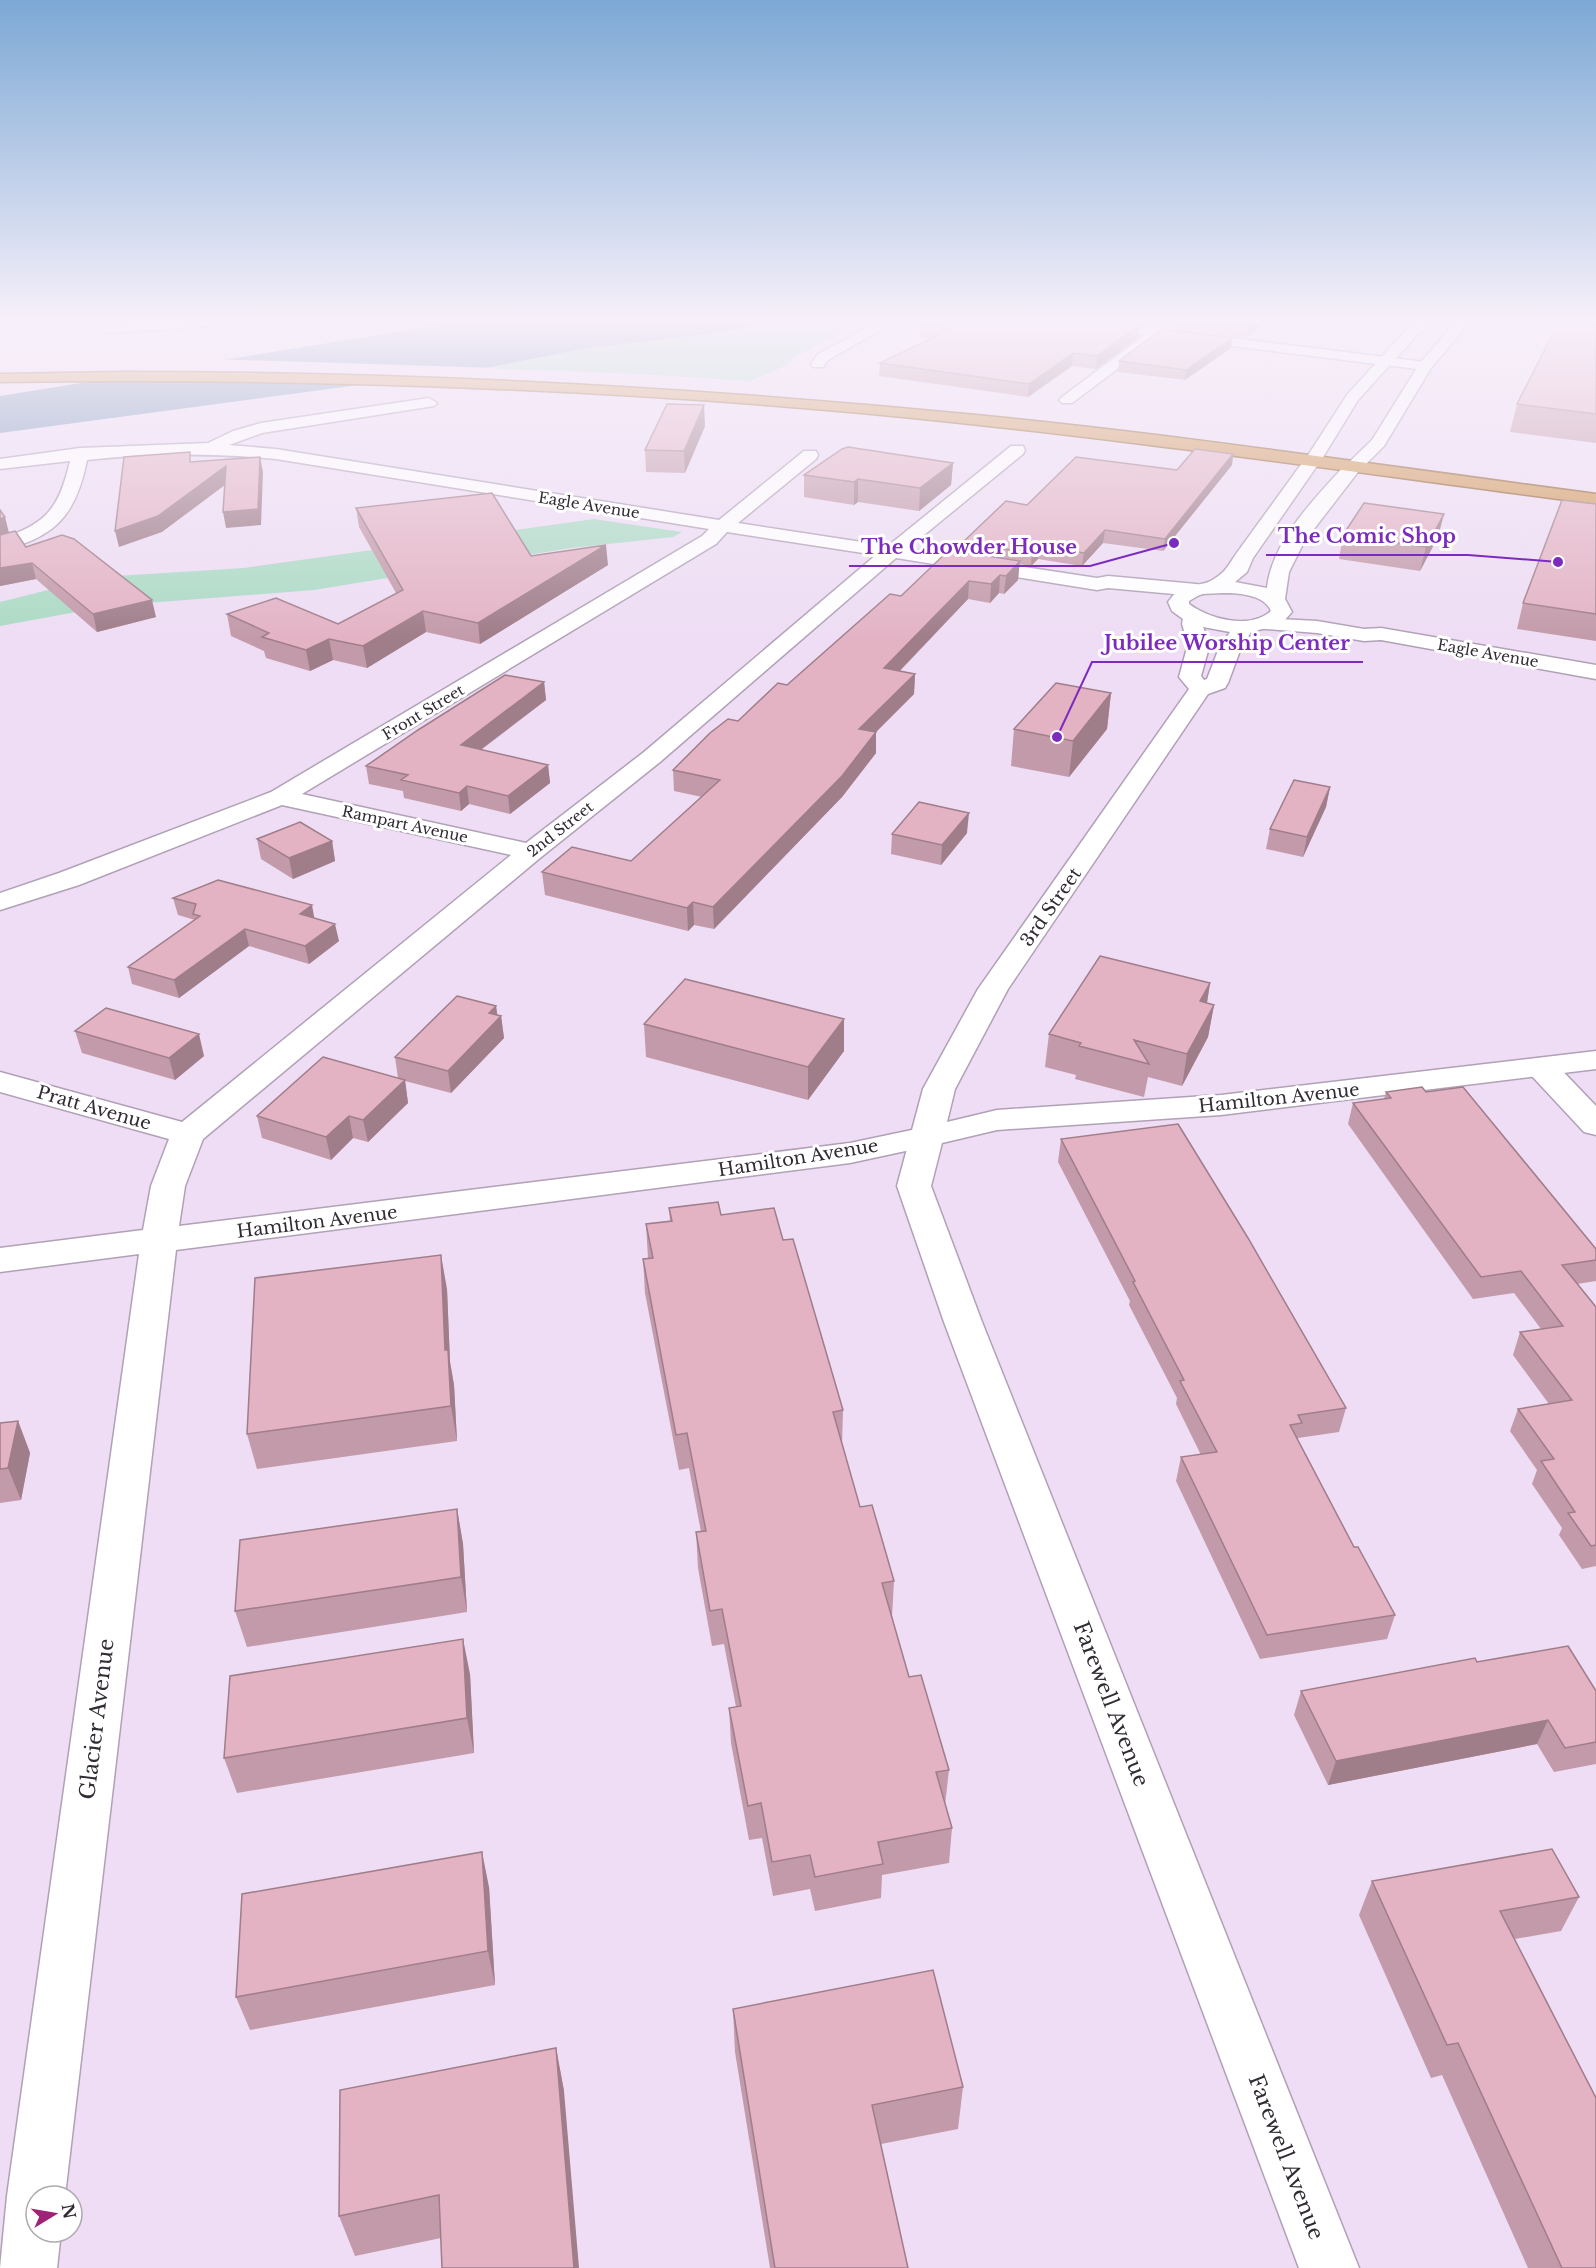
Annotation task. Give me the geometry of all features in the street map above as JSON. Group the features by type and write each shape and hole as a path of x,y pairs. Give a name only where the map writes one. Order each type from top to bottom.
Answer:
{"highway":[{"path":"1052,428 1316,456 1366,455 1596,483"},
{"path":"1103,428 1316,456 1352,468 1596,499"}],"street":[{"path":"208,448 239,434 262,428"},
{"path":"1217,587 1240,568 1243,558 1316,456 1331,428"},
{"path":"1278,603 1277,581 1281,568 1296,542 1352,468 1378,443 1387,428"},
{"name":"Eagle Avenue","path":"0,464 80,453 138,449 208,448 276,454 1097,584 1108,582 1196,590 1217,587 1243,589 1278,603 1374,628 1381,634"},
{"name":"2nd Street","path":"159,1242 168,1186 188,1134 531,852 652,757 1017,450"},
{"path":"0,545 40,531 62,513 73,486 80,453"},
{"name":"Front Street","path":"0,902 69,879 280,797 709,540 810,454"},
{"name":"Eagle Avenue","path":"1097,584 1105,590 1140,596 1227,626 1317,627 1364,635 1381,634 1596,672"},
{"path":"1196,590 1180,597 1199,644 1190,677 1200,689"},
{"name":"3rd Street","path":"926,1137 939,1089 993,989 1200,689 1217,683 1230,648 1253,625 1279,617 1282,612 1278,603"},
{"name":"Rampart Avenue","path":"280,797 531,852"},
{"name":"Hamilton Avenue","path":"0,1260 159,1242 850,1153 997,1120 1221,1106 1596,1060"},
{"path":"1541,1067 1596,1125"},
{"name":"Pratt Avenue","path":"0,1082 188,1134"},
{"name":"Farewell Avenue","path":"926,1137 914,1186 963,1322 1329,2268"},
{"name":"Glacier Avenue","path":"38,2184 159,1242"},
{"name":"Glacier Avenue","path":"27,2268 30,2244"}],"green space":[{"path":"594,519 682,532 673,537 571,548 314,590 109,606 0,626 0,602 100,577 244,568"}],"water":[{"path":"0,428 39,428 0,433"}],"building":[{"path":"656,428 694,428 684,451 645,450"},
{"path":"848,447 953,463 920,488 858,479 854,482 804,475"},
{"path":"1195,449 1233,454 1165,539 1105,530 1084,553 1039,546 1032,553 962,543 1006,501 1027,505 1076,457 1177,470"},
{"path":"190,452 190,462 260,457 258,509 223,512 226,466 158,516 115,531 124,457"},
{"path":"492,493 531,556 606,545 478,623 423,611 363,646 329,639 306,650 262,637 269,633 227,614 276,598 338,624 403,590 356,508"},
{"path":"1562,500 1596,504 1596,614 1523,603"},
{"path":"1364,503 1444,514 1426,547 1343,535"},
{"path":"15,531 26,547 62,535 74,539 152,600 93,614 32,563 0,568 0,535"},
{"path":"949,550 1020,561 1006,576 1000,575 991,584 969,581 884,668 915,674 859,729 876,732 842,776 713,907 693,902 687,908 542,872 572,847 631,861 720,780 673,770 710,733 728,719 738,721 778,683 787,685 890,594 901,596"},
{"path":"505,675 544,682 461,745 548,765 508,796 467,786 459,793 401,780 408,775 366,766 418,730"},
{"path":"1056,683 1111,693 1073,741 1014,729"},
{"path":"1294,780 1330,787 1307,837 1270,829"},
{"path":"919,802 969,813 942,845 892,834"},
{"path":"300,822 332,841 289,858 257,839"},
{"path":"218,880 312,905 300,914 335,924 305,946 245,929 174,980 128,967 200,916 193,914 196,904 173,898"},
{"path":"1100,956 1210,983 1200,1001 1214,1005 1187,1054 1134,1040 1149,1064 1079,1046 1081,1043 1049,1034"},
{"path":"685,979 844,1019 808,1067 644,1024"},
{"path":"457,996 496,1006 489,1013 501,1016 448,1071 395,1057"},
{"path":"106,1008 199,1034 169,1058 75,1031"},
{"path":"323,1057 405,1080 363,1120 349,1116 326,1137 257,1116"},
{"path":"1422,1087 1426,1092 1463,1087 1596,1249 1596,1260 1562,1265 1596,1307 1596,1545 1591,1546 1568,1513 1575,1512 1541,1461 1554,1459 1518,1409 1572,1400 1520,1332 1563,1326 1521,1271 1481,1277 1353,1103 1391,1098 1386,1092"},
{"path":"1178,1124 1248,1238 1346,1408 1298,1415 1302,1423 1290,1425 1354,1547 1358,1547 1395,1615 1267,1635 1181,1457 1217,1452 1180,1381 1184,1380 1133,1282 1135,1281 1061,1139"},
{"path":"718,1202 721,1215 774,1208 783,1240 793,1239 843,1410 833,1412 860,1507 872,1505 894,1581 882,1583 909,1677 921,1675 949,1770 936,1772 952,1828 878,1842 883,1864 815,1877 810,1855 772,1862 761,1803 748,1806 729,1708 741,1706 722,1609 710,1611 696,1532 706,1531 687,1433 676,1435 643,1259 653,1258 646,1224 672,1221 669,1208"},
{"path":"441,1255 445,1350 448,1350 451,1406 247,1434 255,1278"},
{"path":"18,1421 8,1468 0,1469 0,1423"},
{"path":"457,1509 461,1577 235,1611 240,1540"},
{"path":"463,1639 467,1718 224,1758 230,1676"},
{"path":"1568,1646 1596,1691 1596,1742 1565,1748 1548,1720 1336,1761 1301,1691 1475,1658 1477,1662"},
{"path":"1552,1849 1579,1897 1500,1911 1596,2098 1596,2268 1562,2268 1458,2043 1447,2045 1372,1881"},
{"path":"482,1852 488,1951 236,1997 242,1894"},
{"path":"933,1970 963,2087 872,2105 908,2268 775,2268 733,2009"},
{"path":"556,2048 574,2268 442,2268 439,2195 339,2216 340,2090"}],"place":[{"name":"The Chowder House","path":"1174,543"},
{"name":"The Comic Shop","path":"1558,562"},
{"name":"Jubilee Worship Center","path":"1057,737"}]}
